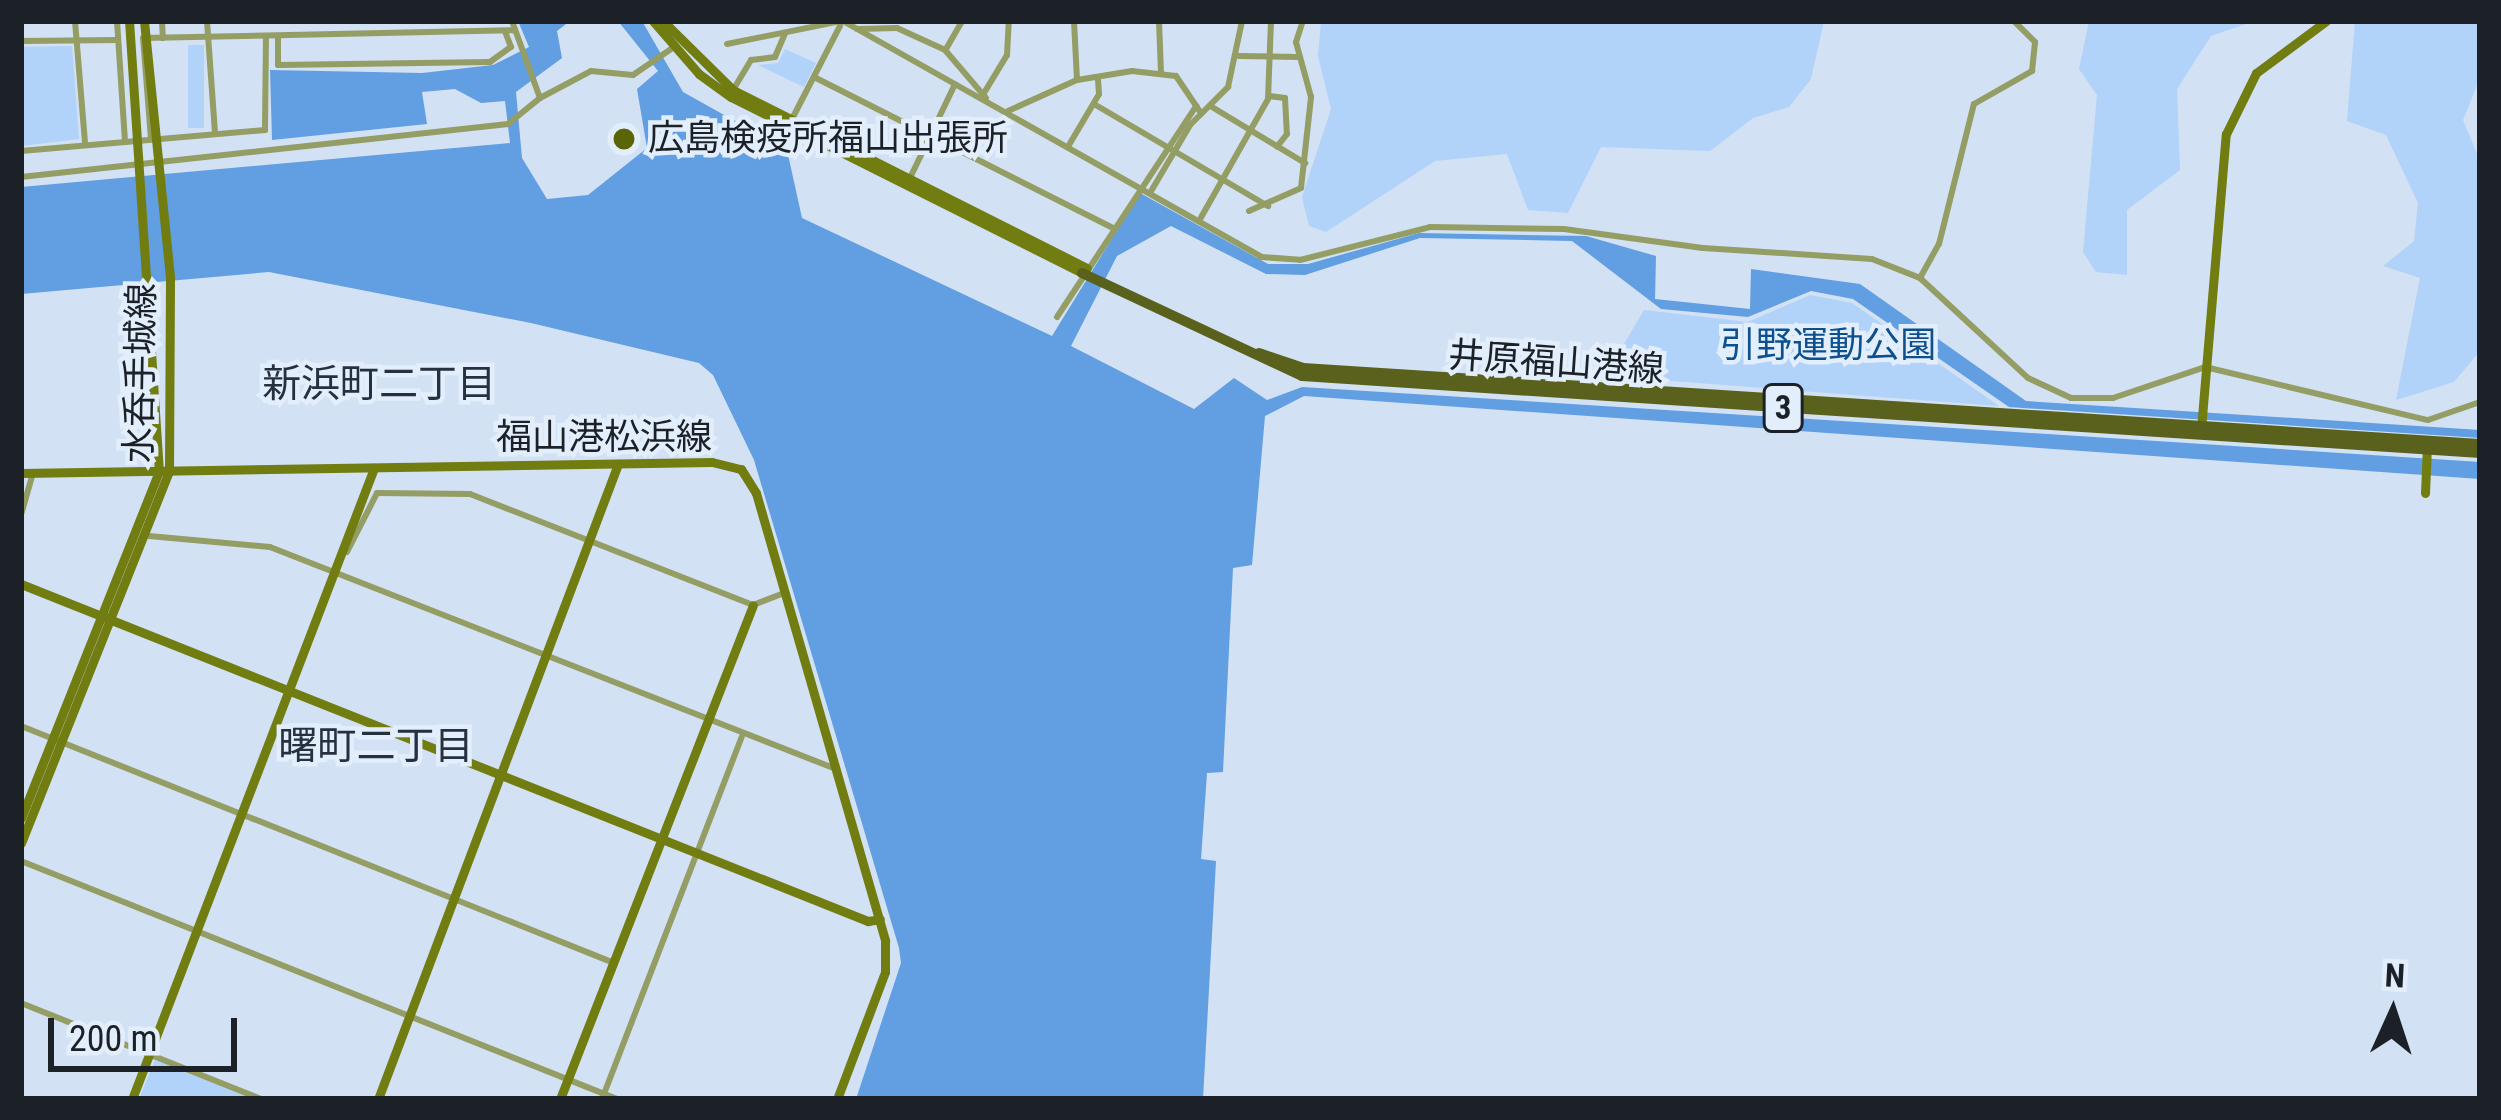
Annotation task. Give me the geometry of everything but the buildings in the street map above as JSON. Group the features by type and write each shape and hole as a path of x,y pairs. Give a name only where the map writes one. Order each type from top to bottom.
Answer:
{"main road":[{"name":"水呑手城線","path":"21,843 164,472 129,21"},
{"path":"653,21 672,49 731,97 1086,271"},
{"path":"663,21 734,90 1086,271"},
{"path":"2201,430 2226,134 2236,102 2257,74 2326,21"},
{"name":"水呑手城線","path":"106,617 148,536 164,472 170,277 145,25"},
{"name":"井原福山港線","path":"1086,271 1302,376 2069,419 2480,448"},
{"path":"2426,487 2427,446"},
{"name":"福山港松浜線","path":"27,473 712,462 741,469 785,593 880,920 885,972 837,1099"},
{"path":"378,1099 549,658 618,464"},
{"path":"132,1099 346,552 374,468"},
{"path":"21,584 697,854 880,920"},
{"path":"560,1099 753,605"},
{"name":"水呑手城線","path":"21,818 57,740"}],"street":[{"path":"75,21 85,145"},
{"path":"117,21 125,142"},
{"path":"162,21 163,38"},
{"path":"208,21 215,133"},
{"path":"365,21 366,34"},
{"path":"473,21 474,32"},
{"path":"792,119 842,21"},
{"path":"728,44 842,21 985,97 1198,221 1279,260 1399,230 1564,229 1703,248 1871,259 1920,278 2027,378 2070,400 2114,398 2205,368 2428,420 2480,403"},
{"path":"945,50 962,21"},
{"path":"985,97 1007,55 1009,21"},
{"path":"1075,21 1077,80"},
{"path":"1159,21 1161,74"},
{"path":"1212,107 1239,56 1242,21"},
{"path":"1198,221 1269,96 1271,21"},
{"path":"1249,211 1301,188 1311,97 1298,57 1303,21"},
{"path":"1920,278 1939,244 1974,104 2032,71 2035,42 2014,21"},
{"path":"857,28 868,23 945,50 985,97"},
{"path":"152,139 141,43 163,38 505,31 514,26 539,98"},
{"path":"278,37 278,65 490,62 511,47 505,31"},
{"path":"734,90 751,60 775,57 785,34"},
{"path":"21,151 268,126 266,37"},
{"path":"21,41 118,40"},
{"path":"21,177 449,136 508,124 539,98 591,71 633,75 672,49"},
{"path":"1239,56 1298,57"},
{"path":"1008,111 1077,80 1161,74 1176,76 1198,110"},
{"path":"814,77 1113,228"},
{"path":"1068,145 1094,104 1097,79"},
{"path":"909,179 955,84"},
{"path":"1269,96 1285,98 1287,134 1277,147"},
{"path":"1094,104 1268,206"},
{"path":"1057,317 1167,146 1198,110 1212,107 1305,163"},
{"path":"1150,193 1198,110"},
{"path":"2069,419 2070,400"},
{"path":"2427,446 2428,420"},
{"path":"21,515 27,473"},
{"path":"346,552 381,492 477,495 753,605 785,593"},
{"path":"148,536 183,545 262,545 742,737 836,769"},
{"path":"21,726 614,963"},
{"path":"603,1096 742,737"},
{"path":"21,861 617,1099"},
{"path":"21,1003 261,1099"}],"green space":[{"path":"1321,21 1824,21 1811,79 1789,107 1753,118 1710,151 1601,147 1568,213 1528,210 1507,154 1435,161 1326,232 1309,226 1302,197 1331,109 1318,56"},
{"path":"2089,21 2255,21 2211,36 2177,89 2180,170 2127,210 2127,275 2096,272 2083,252 2097,95 2079,69"},
{"path":"2355,21 2480,21 2480,78 2463,120 2480,161 2480,351 2454,382 2396,400 2420,278 2383,266 2414,241 2418,203 2386,135 2347,121"},
{"path":"188,45 204,45 204,128 188,128"},
{"path":"72,46 79,139 21,146 21,47"},
{"path":"785,49 816,63 804,87 758,65 778,63"},
{"name":"引野運動公園","path":"1810,295 1852,303 1999,406 1605,376 1644,310 1748,322"},
{"path":"155,1060 230,1090 252,1099 139,1099"}],"water":[{"path":"518,21 570,21 557,31 562,58 516,92 522,158 547,199 588,195 647,148 637,89 658,71 618,21 642,21 683,92 787,150 802,218 1052,336 1140,193 1268,264 1308,264 1419,233 1586,236 1656,256 1655,299 1750,309 1751,269 1860,284 2026,401 2480,430 2480,438 2009,407 1853,299 1811,291 1748,317 1661,309 1572,241 1420,238 1305,275 1266,274 1171,226 1117,256 1071,346 1194,409 1234,378 1267,400 1302,387 2480,462 2480,479 1304,396 1265,416 1252,565 1233,568 1223,772 1207,773 1201,859 1216,861 1203,1099 856,1099 901,963 899,948 754,460 713,375 699,363 531,323 269,272 21,294 21,187 510,143 505,101 481,103 455,89 422,92 427,124 272,140 270,70 422,73 493,65 529,47"}],"place":[{"name":"広島検疫所福山出張所","path":"624,139"}],"district":[{"name":"新浜町二丁目","path":"379,384"},
{"name":"曙町二丁目","path":"376,746"}]}
